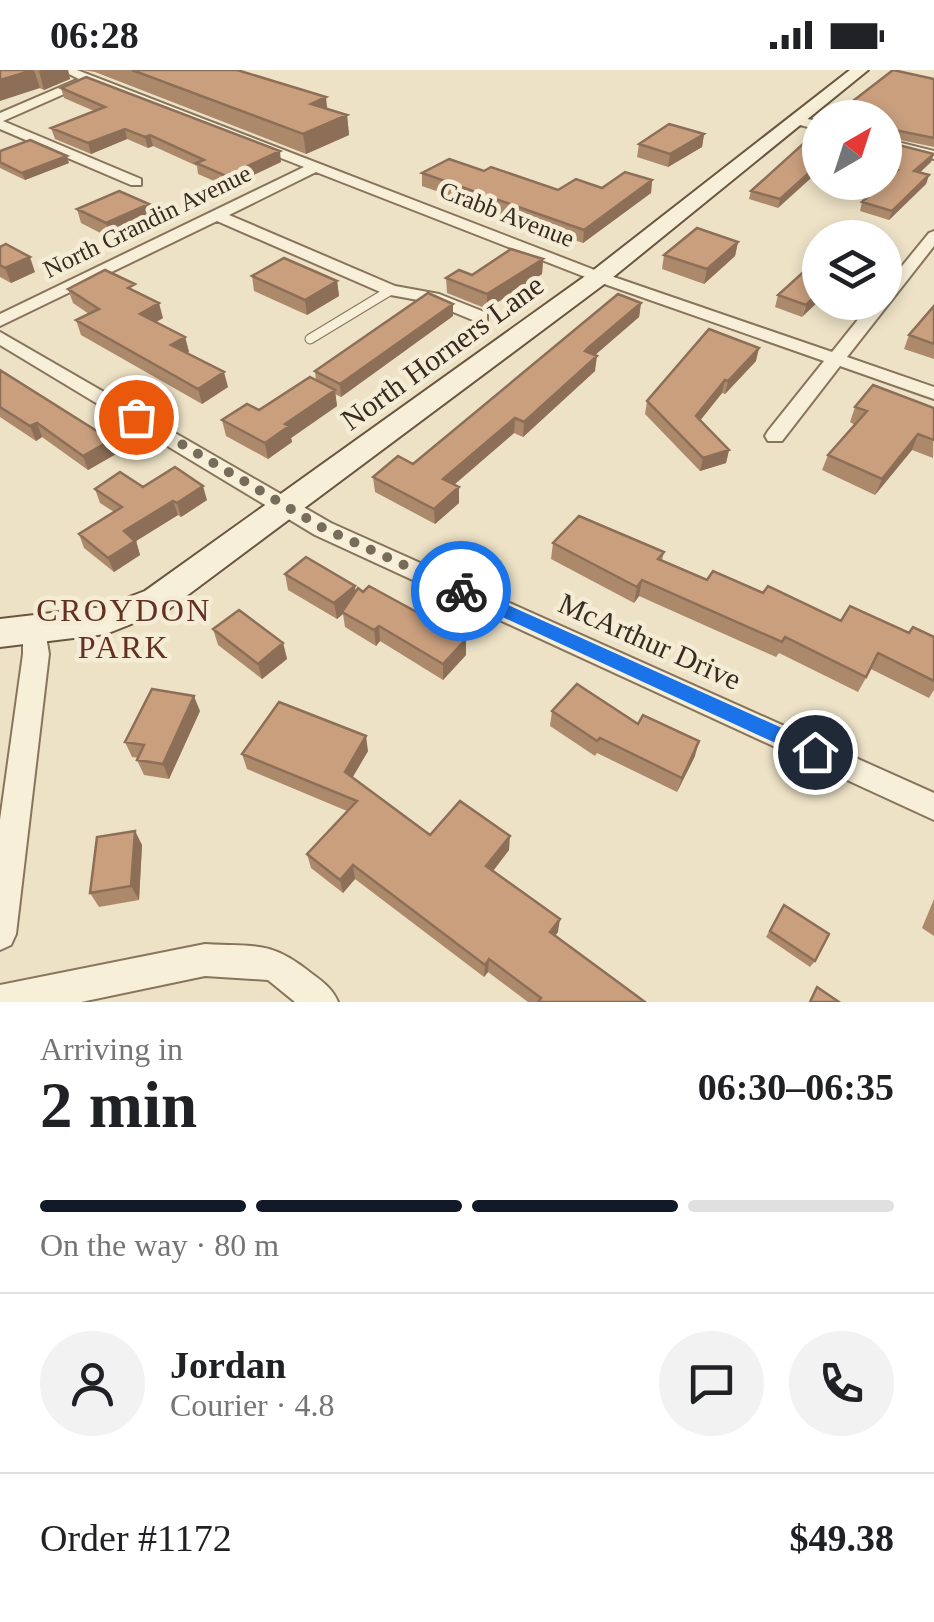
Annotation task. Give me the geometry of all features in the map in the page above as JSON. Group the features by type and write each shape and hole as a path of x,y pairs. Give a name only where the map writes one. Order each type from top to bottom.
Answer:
{"street":[{"name":"Crabb Avenue","path":"67,70 600,277 934,393"},
{"name":"North Horners Lane","path":"830,100 858,70"},
{"path":"0,121 90,78"},
{"path":"0,121 136,182"},
{"name":"North Horners Lane","path":"18,632 106,620 157,600 802,127"},
{"path":"902,147 934,155"},
{"name":"North Grandin Avenue","path":"0,321 317,166"},
{"path":"216,216 391,290 433,298 481,317"},
{"path":"902,281 926,256 934,236"},
{"path":"774,436 867,320"},
{"name":"McArthur Drive","path":"0,336 323,528 934,807"},
{"path":"0,934 36,654 18,632"},
{"path":"0,1002 205,960 274,964 321,1002"}],"lane":[{"path":"310,339 391,290"}],"building":[{"path":"0,70 33,70 0,80"},
{"path":"132,70 237,70 326,97 311,104 347,115 303,134"},
{"path":"893,70 934,79 934,138 902,131 902,100 854,100"},
{"path":"86,77 280,151 226,176 196,163 204,160 150,135 145,137 125,129 88,143 51,128 105,107 61,88"},
{"path":"669,124 704,134 670,154 639,144"},
{"path":"30,140 67,156 22,173 0,162 0,151"},
{"path":"802,145 802,179 780,199 751,191"},
{"path":"902,146 934,154 914,171 929,175 892,211 862,202 902,200"},
{"path":"449,159 484,171 491,167 558,190 576,179 602,188 625,172 652,180 584,230 422,173"},
{"path":"119,191 149,204 106,223 77,209"},
{"path":"697,228 738,242 707,269 664,255"},
{"path":"6,244 30,257 5,268 0,265 0,247"},
{"path":"511,249 543,259 487,294 446,278 459,270 472,275"},
{"path":"284,258 337,281 305,300 252,276"},
{"path":"105,270 135,284 128,288 159,303 140,314 185,337 171,345 224,372 198,389 76,320 99,309 68,289"},
{"path":"802,273 802,304 778,295"},
{"path":"428,293 453,304 340,384 315,371"},
{"path":"618,294 641,303 585,351 597,356 524,422 515,418 443,479 459,487 434,509 373,477 398,456 413,464"},
{"path":"934,306 934,344 909,335"},
{"path":"709,329 759,348 725,380 696,416 729,450 703,458 647,401"},
{"path":"0,370 111,440 83,456 37,423 30,426 0,407"},
{"path":"310,377 335,390 285,424 289,426 265,443 222,420 247,404 259,410"},
{"path":"873,385 934,408 934,440 918,434 882,479 828,455 867,411 855,407"},
{"path":"175,467 203,486 124,531 135,541 108,558 79,534 122,507 95,489 120,472 143,487"},
{"path":"579,516 664,552 658,559 707,580 713,571 763,593 768,586 841,621 850,606 909,633 913,627 934,637 934,681 878,653 866,677 785,637 782,642 642,580 637,587 553,543"},
{"path":"306,557 355,586 334,603 285,574"},
{"path":"369,586 466,639 443,664 379,626 374,630 342,612 358,588 363,592"},
{"path":"239,610 283,643 258,664 213,629"},
{"path":"577,684 638,724 643,715 699,741 682,778 600,738 597,741 552,711"},
{"path":"152,689 194,696 163,764 137,760 144,745 125,742"},
{"path":"279,702 366,736 345,772 430,835 460,801 510,836 486,866 560,919 550,932 645,1002 538,1002 541,998 489,959 485,965 353,865 340,880 307,854 357,801 242,754"},
{"path":"135,831 131,886 90,893 97,837"},
{"path":"784,905 829,934 815,961 770,931"},
{"path":"817,987 839,1002 810,1002"}],"way so far":[{"path":"136,417 323,528 461,591"}],"district":[{"name":"CROYDON PARK","path":"124,628"}],"route":[{"path":"461,591 815,752"}]}
